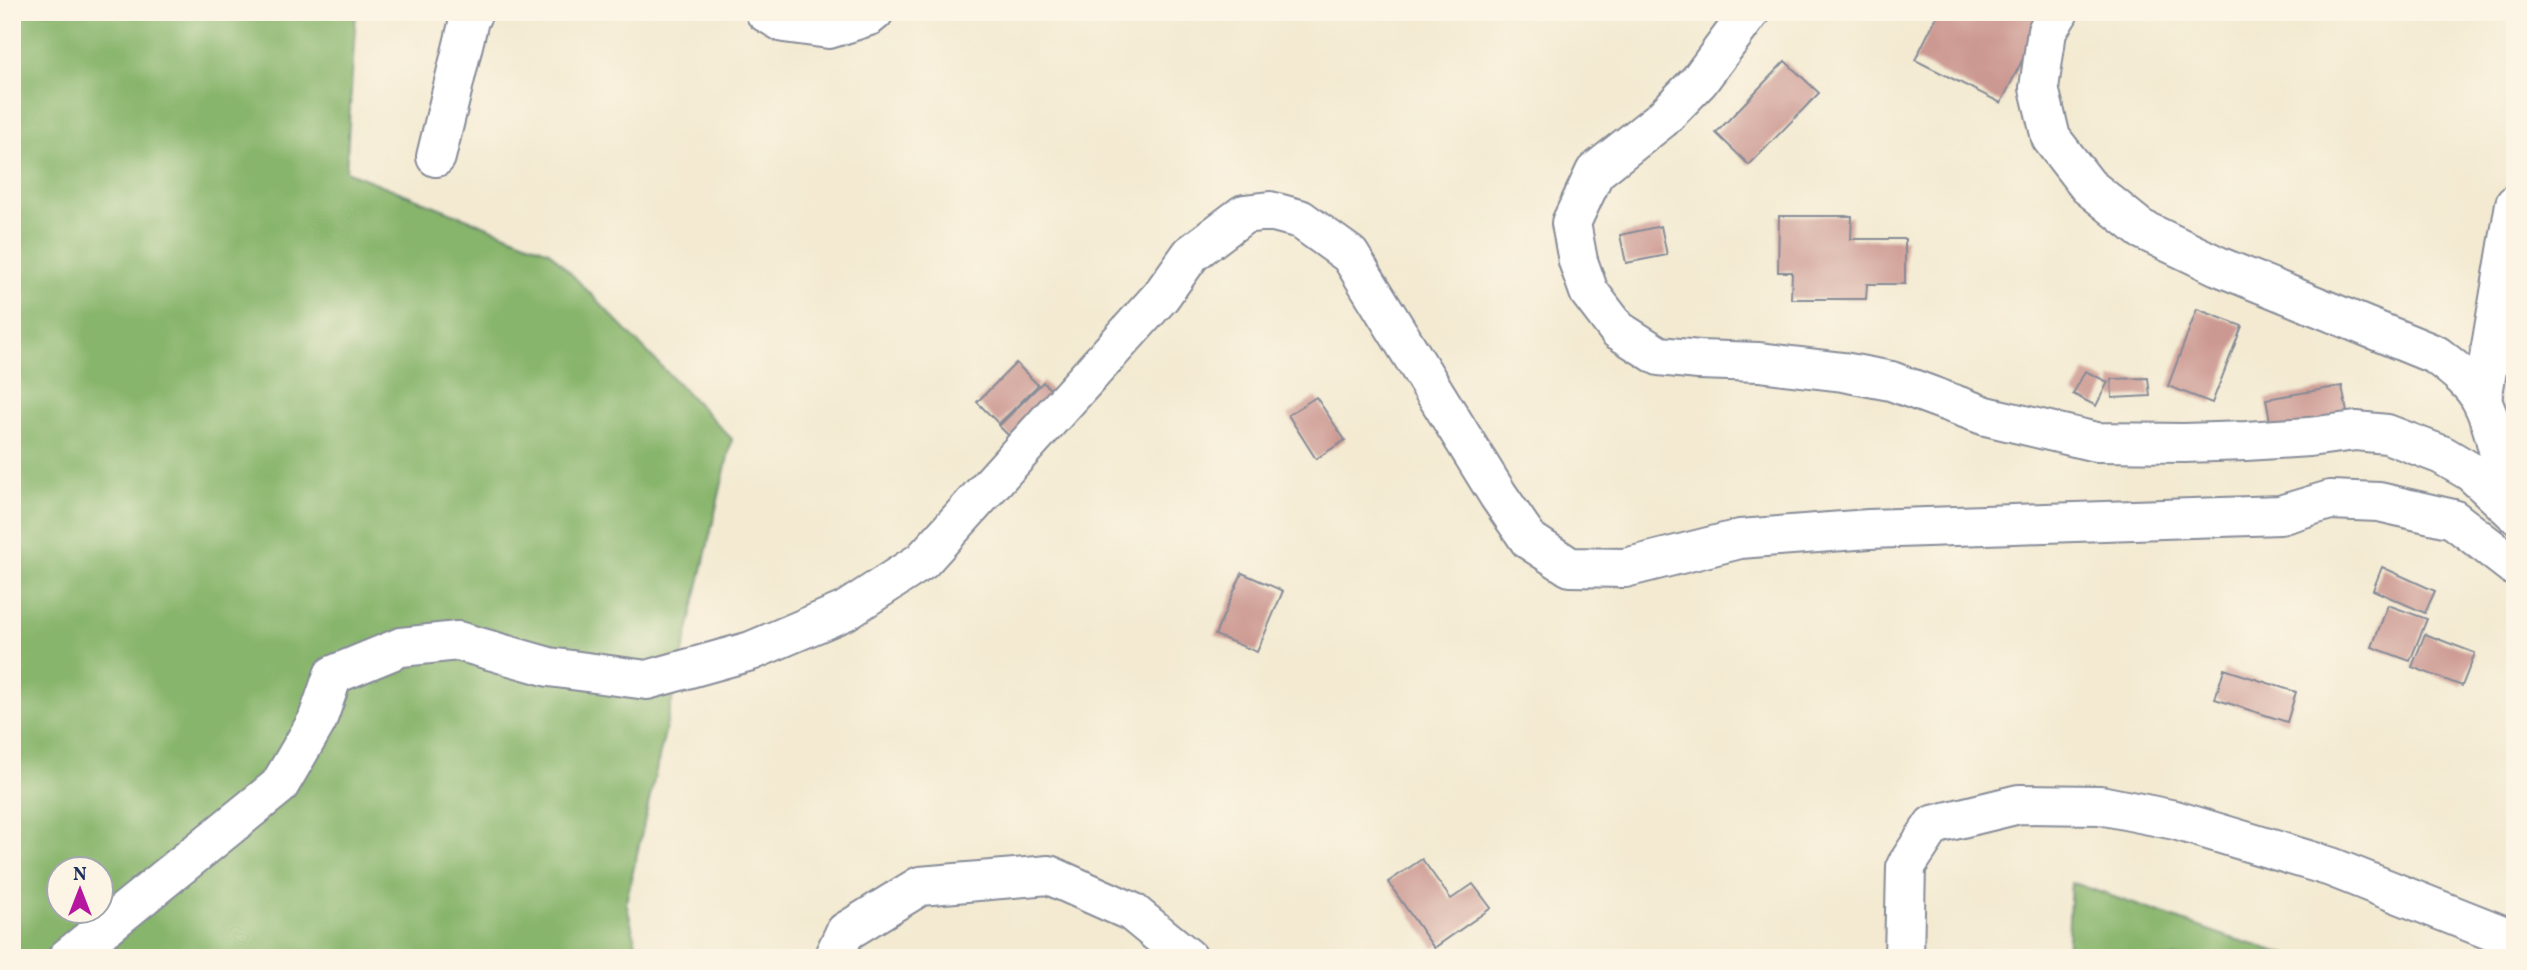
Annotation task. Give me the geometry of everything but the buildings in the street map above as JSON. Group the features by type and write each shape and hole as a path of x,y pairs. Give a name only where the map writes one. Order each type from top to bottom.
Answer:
{"street":[{"path":"436,158 473,12"},
{"path":"765,12 784,23 829,29 874,12"},
{"path":"1750,12 1699,82 1662,119 1595,172 1571,223 1578,261 1589,292 1618,330 1659,356 1759,362 1891,381 1986,416 2096,442 2259,440 2356,431 2387,434 2442,455 2471,472 2514,513"},
{"path":"2059,12 2047,31 2039,88 2051,138 2088,187 2141,229 2231,271 2436,355 2456,371 2482,400 2496,439 2500,468 2514,513"},
{"path":"2482,400 2503,341 2515,204"},
{"path":"67,958 279,786 317,721 333,675 401,647 458,641 549,667 647,680 751,651 845,611 922,561 1161,296 1191,254 1244,214 1270,211 1300,219 1350,255 1498,495 1530,540 1570,568 1625,568 1740,539 1870,528 2280,515 2330,500 2379,502 2453,519 2515,567"},
{"path":"1903,958 1906,866 1933,825 2019,804 2100,804 2175,820 2331,867 2515,940"},
{"path":"833,958 845,932 920,886 1049,874 1132,912 1188,958"}],"green space":[{"path":"12,12 356,12 346,171 549,251 732,439 626,902 639,956 650,958 12,958"},
{"path":"2071,882 2228,937 2299,958 2067,958"}]}
